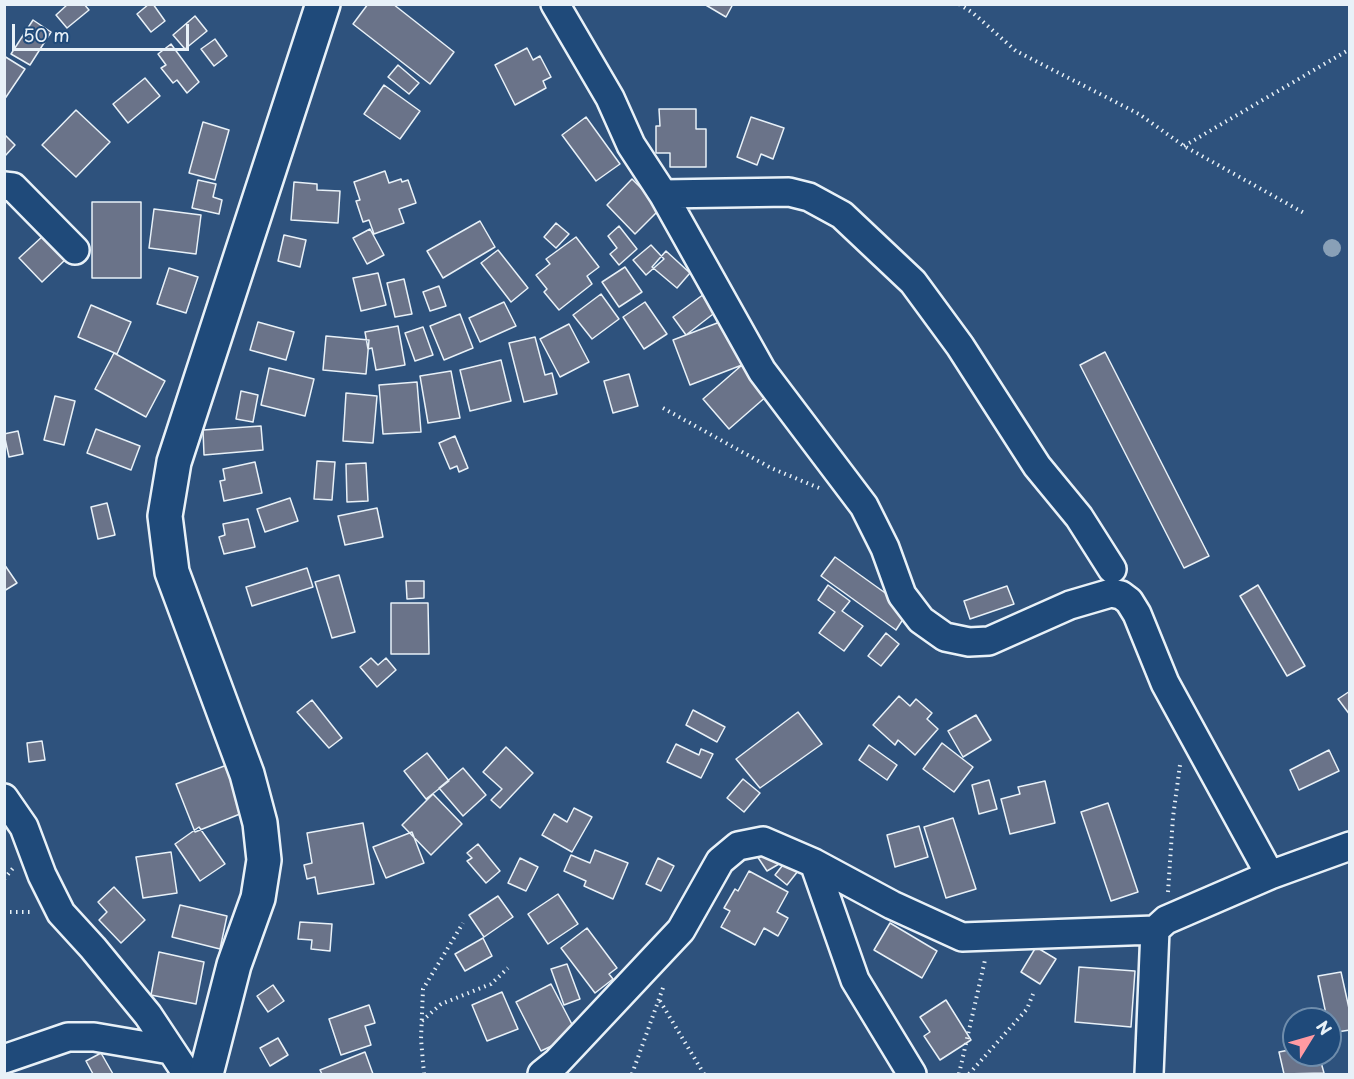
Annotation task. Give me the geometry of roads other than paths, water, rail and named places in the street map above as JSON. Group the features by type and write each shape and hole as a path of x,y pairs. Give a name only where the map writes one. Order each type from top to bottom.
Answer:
{"street":[{"path":"206,1074 234,965 258,898 264,860 260,824 247,774 172,572 165,516 174,462 323,4"},
{"path":"555,4 610,98 631,145 663,194 762,370 864,506 885,548 902,595 921,620 945,637 969,642 989,641 1070,605 1111,593 1121,595 1130,601 1165,682 1269,875"},
{"path":"4,186 13,187 75,250"},
{"path":"663,194 789,192 809,197 842,215 913,282 960,346 1037,466 1079,517 1112,569"},
{"path":"4,798 24,827 42,875 61,913 148,1015 187,1074"},
{"path":"542,1074 557,1062 681,930 720,861 738,846 763,841 814,863 892,905 962,937 1161,925 1269,875 1350,846"},
{"path":"814,863 855,980 912,1074"},
{"path":"1149,1074 1161,925"},
{"path":"4,1059 68,1037 94,1037 170,1050"}]}
